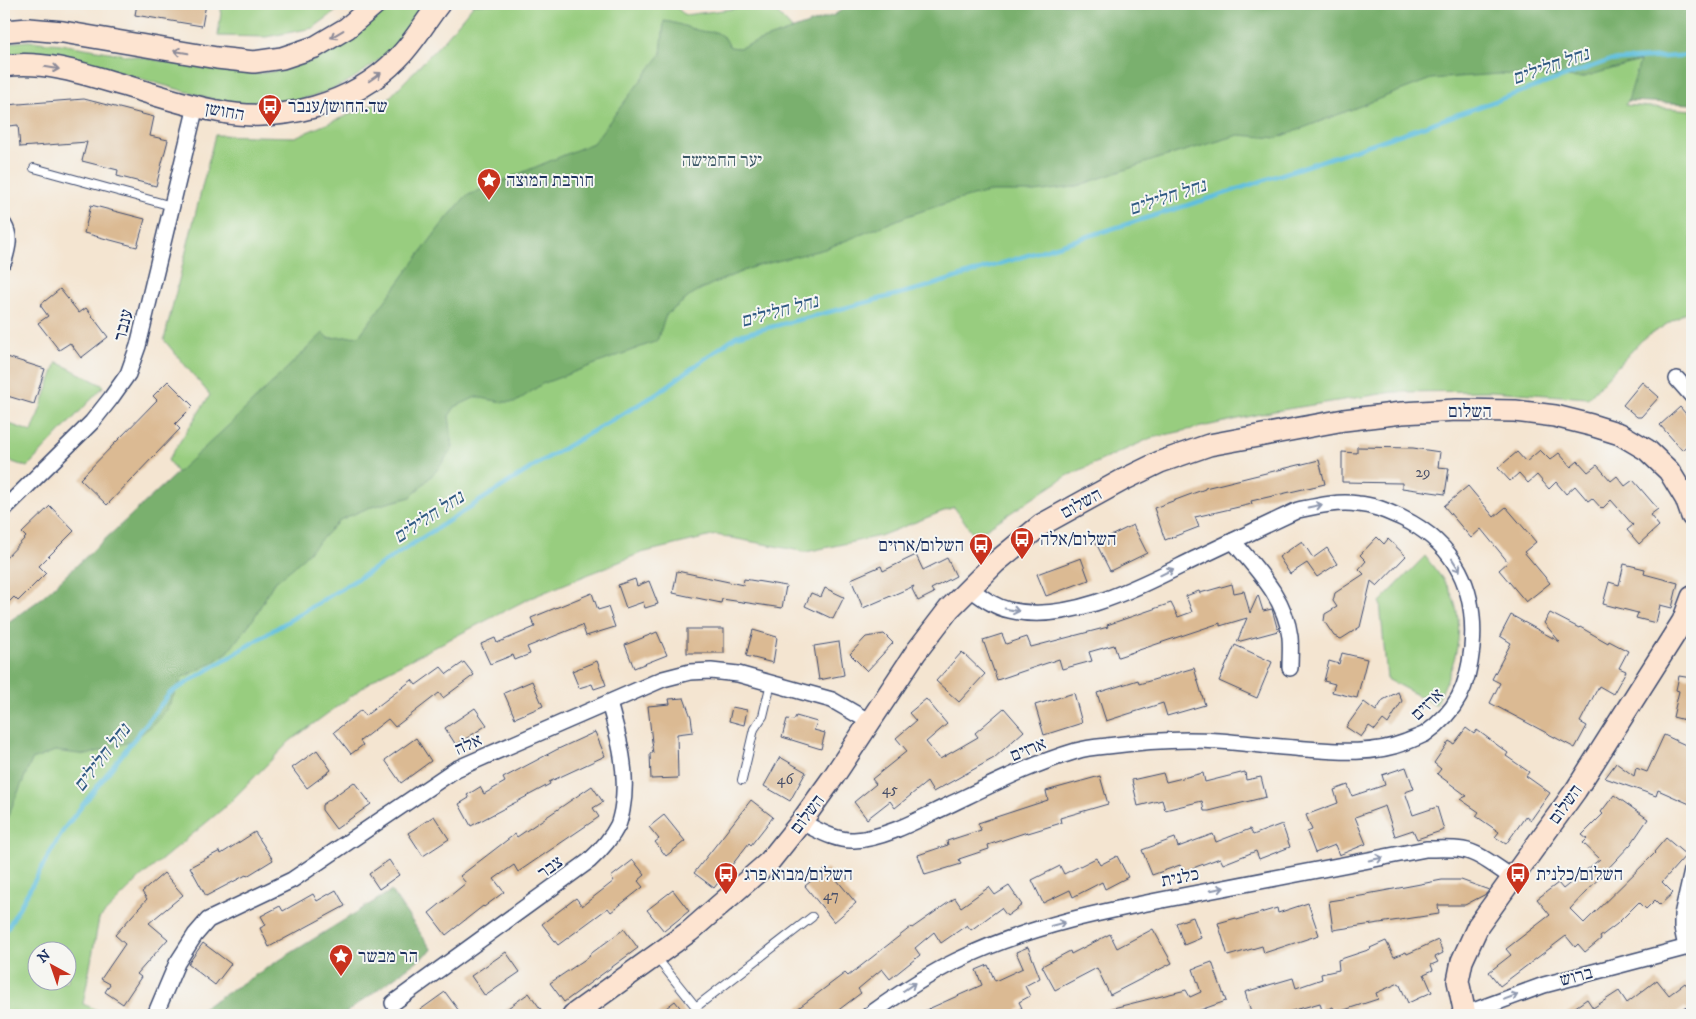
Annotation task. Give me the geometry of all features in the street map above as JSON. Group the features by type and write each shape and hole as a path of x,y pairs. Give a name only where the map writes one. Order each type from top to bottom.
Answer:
{"street":[{"path":"4,31 28,29 63,32 217,58 254,62 282,58 315,47 347,28 375,4"},
{"name":"החושן","path":"4,66 28,64 78,72 216,111 249,116 279,114 317,107 349,93 378,75 412,42 439,4"},
{"name":"ענבר","path":"4,509 92,422 128,374 138,346 196,106"},
{"path":"4,225 9,233 4,261"},
{"path":"1677,379 1692,396"},
{"name":"השלום","path":"573,1015 690,931 769,862 802,822 916,652 949,608 995,563 1041,525 1160,462 1210,445 1344,420 1402,413 1456,410 1515,411 1556,416 1591,424 1620,434 1647,450 1669,471 1686,499 1692,516"},
{"name":"ארזים","path":"802,822 830,836 853,840 875,837 911,823 1043,762 1079,750 1126,743 1201,740 1342,752 1371,751 1398,745 1422,736 1443,719 1459,700 1466,682 1471,658 1474,626 1470,600 1462,575 1449,554 1432,538 1410,522 1385,510 1358,504 1327,504 1298,510 1118,595 1066,610 1033,613 1008,610 992,604 969,588"},
{"path":"1233,541 1272,588 1286,615 1290,638 1290,668"},
{"name":"השלום","path":"1464,1015 1458,981 1462,961 1478,926 1576,790 1683,621 1692,598"},
{"name":"אלה","path":"155,1015 177,963 195,935 208,920 292,880 456,769 663,679 690,672 711,671 738,674 832,700 870,722"},
{"name":"צבר","path":"393,1002 589,861 605,846 619,823 624,800 625,775 619,740 609,703"},
{"name":"כלנית","path":"869,1015 917,982 956,961 1000,942 1041,928 1123,907 1426,849 1450,848 1464,850 1482,858 1512,877"},
{"path":"1689,947 1682,928 1682,915 1692,871"},
{"name":"ברוש","path":"1464,1015 1544,985 1689,947"}],"lane":[{"path":"34,168 172,206"},
{"path":"742,780 754,729 764,716 771,683"},
{"path":"656,956 696,1007 812,918"}],"green space":[{"path":"222,4 346,4 313,28 266,37 218,36"},
{"path":"392,4 424,4 418,16 402,37 374,64 352,79 328,91 290,102 264,105 234,104 77,61 41,55 4,55 4,43 28,41 61,44 216,70 255,74 284,70 320,58 354,37"},
{"path":"474,4 672,4 685,15 769,4 809,47 600,145 353,347 183,481 168,460 210,395 164,340 215,135 295,137 389,98 447,37"},
{"name":"יער החמישה","path":"851,4 1692,4 1692,104 1628,101 1640,61 1580,78 1499,74 1431,79 1277,138 1239,135 1157,159 1074,187 1035,192 988,192 907,216 825,249 753,267 712,284 694,293 666,315 657,341 542,384 516,402 502,402 476,397 455,407 449,416 453,448 437,470 411,497 368,508 340,520 295,566 273,584 254,618 228,652 210,664 183,677 167,709 158,721 132,741 87,755 55,751 32,760 4,825 4,625 38,601 229,425 323,333 328,338 359,336 442,224 466,196 593,143 661,54 664,21 696,30 716,32 725,38 730,47 739,48 834,15"},
{"path":"1660,54 1625,105 1692,110 1692,308 1642,340 1588,398 1491,391 1393,392 1275,411 1151,438 1067,476 975,536 954,507 880,536 806,552 716,535 641,553 528,599 380,675 290,741 225,807 141,877 99,919 83,1004 108,1015 4,1015 4,804 24,755 445,398 660,302 936,193 1453,72"},
{"path":"57,362 104,386 27,467 4,459 4,422 32,432"},
{"path":"1425,556 1448,587 1455,602 1458,617 1459,632 1454,661 1436,705 1387,679 1380,602"},
{"path":"391,891 432,950 343,1015 191,1015"}],"building":[{"path":"137,4 206,4 202,26 135,15"},
{"path":"84,99 154,117 150,136 168,140 156,186 117,176 118,170 82,161 87,142 20,147 18,125 8,126 6,105"},
{"path":"91,205 145,219 137,247 84,233"},
{"path":"60,289 79,313 86,308 108,337 81,358 70,343 59,350 38,323 48,316 40,305"},
{"path":"4,356 45,369 34,404 4,395"},
{"path":"168,381 193,406 175,424 180,429 107,505 80,479 157,400 153,396"},
{"path":"1642,382 1659,397 1641,417 1637,417 1623,405"},
{"path":"1680,407 1692,421 1692,441 1682,450 1660,425"},
{"path":"1357,447 1413,448 1440,452 1438,467 1449,468 1445,494 1402,488 1402,483 1342,482 1342,452 1357,453"},
{"path":"1540,450 1550,460 1559,453 1571,467 1578,461 1588,472 1597,465 1611,481 1617,476 1625,486 1633,480 1658,509 1650,515 1659,526 1639,544 1627,530 1633,525 1611,500 1602,509 1592,498 1588,501 1575,486 1566,494 1556,482 1549,489 1537,475 1528,483 1519,473 1510,481 1498,468 1517,452 1526,462"},
{"path":"1319,460 1325,484 1251,501 1252,504 1195,517 1199,527 1165,540 1154,508 1205,488"},
{"path":"1468,486 1494,517 1506,507 1536,542 1524,552 1550,583 1526,602 1499,570 1508,562 1481,529 1471,538 1444,506"},
{"path":"50,506 74,531 39,566 46,573 18,601 14,597 4,607 4,560 26,537 22,533"},
{"path":"1133,525 1147,553 1110,571 1096,543"},
{"path":"1377,537 1384,544 1388,539 1406,556 1377,586 1371,581 1360,627 1341,639 1334,636 1324,621 1325,614 1337,607 1333,601 1335,593 1364,574 1359,569 1366,561 1360,555"},
{"path":"1302,541 1313,558 1327,548 1337,564 1317,577 1307,563 1290,574 1279,557"},
{"path":"916,555 923,570 947,558 956,576 931,589 934,593 918,601 912,589 914,586 863,608 851,579 881,566 883,571"},
{"path":"1081,558 1089,580 1046,596 1037,574"},
{"path":"1624,564 1645,569 1644,574 1678,583 1672,608 1660,605 1656,623 1636,618 1638,613 1603,604 1609,582 1619,585"},
{"path":"677,571 743,585 744,579 786,586 782,608 722,599 721,603 673,593"},
{"path":"635,579 637,586 649,581 658,604 645,608 643,602 626,608 618,585"},
{"path":"1232,584 1234,593 1244,591 1250,613 1258,595 1263,611 1272,609 1278,631 1237,642 1247,618 1220,626 1220,623 1118,657 1114,645 1089,652 1092,661 1062,669 1059,659 997,680 983,640 1002,634 1006,644 1027,637 1031,647 1108,627 1107,625 1171,603 1178,617 1192,612 1186,596 1199,591 1200,593"},
{"path":"825,588 844,597 833,619 805,606 811,593 821,597"},
{"path":"592,593 598,610 608,607 615,627 586,636 582,625 527,647 530,654 515,660 513,655 490,664 481,644 495,638 497,643 535,627 531,618"},
{"path":"1550,613 1608,643 1609,641 1628,651 1619,668 1626,671 1613,694 1599,686 1580,722 1587,726 1575,748 1490,703 1500,683 1492,679 1511,643 1500,636 1511,615 1560,642 1544,623"},
{"path":"687,629 724,629 724,653 687,653"},
{"path":"753,630 777,637 773,663 746,656"},
{"path":"657,632 667,655 634,668 625,645"},
{"path":"884,634 893,643 867,671 850,654 866,637"},
{"path":"839,642 844,675 819,680 814,646"},
{"path":"1235,645 1272,662 1257,698 1219,681"},
{"path":"962,652 985,674 959,702 936,681"},
{"path":"1342,653 1367,659 1357,698 1332,692 1335,684 1324,681 1329,661 1339,664"},
{"path":"597,661 606,685 594,689 592,684 579,688 572,671"},
{"path":"464,662 474,675 443,698 439,693 395,727 388,719 360,741 363,745 351,754 334,732 361,710 365,716 412,680 416,685 441,667 447,674"},
{"path":"1194,668 1205,705 1167,716 1163,703 1106,721 1097,693 1138,680 1139,684"},
{"path":"1679,676 1692,678 1692,722 1673,717 1679,691 1676,690"},
{"path":"532,681 543,706 515,718 504,693"},
{"path":"1398,692 1402,701 1388,724 1383,720 1375,730 1369,726 1361,737 1346,727 1364,702 1376,711 1383,700"},
{"path":"1074,693 1082,723 1044,735 1035,705"},
{"path":"684,698 691,717 693,732 677,734 678,778 651,779 650,753 653,753 653,745 648,706 670,704 669,699"},
{"path":"926,699 947,724 926,742 940,759 978,737 975,733 1004,708 1024,731 994,758 933,792 927,782 895,808 890,801 867,819 854,802 876,784 872,779 907,751 896,738 916,721 909,713"},
{"path":"732,707 747,710 744,725 729,721"},
{"path":"475,708 487,725 456,745 445,728"},
{"path":"796,716 817,722 814,730 825,733 821,749 782,737 787,719 794,720"},
{"path":"1466,728 1474,734 1477,730 1508,753 1506,756 1529,772 1526,776 1550,793 1531,820 1526,816 1506,844 1495,837 1499,832 1476,816 1479,812 1460,799 1467,796 1437,774 1441,769 1434,763 1449,741 1454,744"},
{"path":"595,732 605,756 549,782 550,784 471,826 459,804 469,798 467,795 480,787 484,794 505,782 503,778"},
{"path":"1664,735 1692,748 1692,805 1658,790 1656,796 1605,778 1616,763 1634,776 1636,768 1647,772"},
{"path":"416,738 431,761 401,783 385,760"},
{"path":"317,750 331,770 307,788 292,768"},
{"path":"780,757 806,772 790,801 764,786"},
{"path":"1406,767 1414,789 1405,792 1413,815 1437,807 1444,830 1417,839 1413,830 1395,836 1385,806 1355,817 1366,844 1339,855 1335,845 1315,853 1307,832 1312,830 1306,815 1338,803 1334,790 1348,785 1352,796 1385,785 1382,775"},
{"path":"1245,772 1246,780 1261,777 1266,797 1209,811 1204,811 1202,801 1165,810 1162,800 1138,806 1132,780 1163,773 1166,782 1203,773 1205,782"},
{"path":"1100,776 1108,804 1060,818 1061,823 988,845 989,849 959,859 961,864 925,875 918,855 948,845 947,841 981,830 978,823 1048,800 1046,791"},
{"path":"354,782 371,804 336,829 322,810 322,805"},
{"path":"592,786 603,802 593,808 599,817 518,872 514,865 494,879 504,892 446,935 429,913 466,883 460,876 515,834 517,837"},
{"path":"1614,795 1648,819 1631,844 1570,909 1584,923 1655,853 1666,838 1686,855 1662,882 1673,893 1660,905 1655,900 1646,909 1639,902 1585,952 1578,944 1575,947 1566,936 1500,986 1489,972 1511,955 1506,949 1550,915 1537,899 1558,883 1563,889 1600,859 1583,843 1587,839 1582,835 1603,814 1601,812"},
{"path":"751,800 773,817 751,845 749,843 714,888 694,873"},
{"path":"664,815 685,841 666,856 655,842 659,839 649,827"},
{"path":"434,816 449,839 423,856 408,833"},
{"path":"1282,824 1290,847 1259,859 1256,851 1223,864 1220,858 1182,872 1180,865 1152,875 1142,850 1175,838 1178,847 1213,834 1216,842 1250,829 1253,835"},
{"path":"255,832 273,860 247,876 206,896 190,867 220,851 221,854"},
{"path":"1117,856 1128,877 1105,889 1102,882 1073,897 1070,890 1043,903 1032,880 1060,866 1064,874 1096,858 1100,865"},
{"path":"389,860 399,875 379,889 369,874"},
{"path":"633,860 645,875 638,881 643,887 611,912 608,908 558,945 542,924 576,898 582,906 614,881 611,877"},
{"path":"827,868 856,903 834,922 805,886"},
{"path":"164,873 183,895 149,923 168,939 137,974 141,977 123,1004 105,992 110,984 101,979 125,944 115,935 147,899 142,892"},
{"path":"1442,880 1461,880 1489,890 1486,894 1465,905 1438,905 1439,914 1333,930 1329,901"},
{"path":"1009,886 1022,905 1007,916 1001,908 971,930 967,925 941,943 934,932 915,948 920,955 890,979 882,969 858,989 861,993 832,1015 789,1015 845,973 848,976 911,927 955,898 961,907 989,887 995,895"},
{"path":"336,890 345,906 269,947 260,928 266,925 261,916 280,906 283,911 313,894 317,901"},
{"path":"673,890 689,911 664,931 647,910"},
{"path":"1308,903 1319,935 1264,953 1262,946 1228,956 1218,923 1236,918 1237,920 1277,908 1278,913"},
{"path":"1193,917 1201,938 1184,945 1176,923"},
{"path":"624,929 638,948 564,1002 550,983 590,956"},
{"path":"1153,929 1172,963 1110,995 1097,968 1055,990 1042,966 1070,951 1071,954 1110,934 1117,948"},
{"path":"1438,940 1443,953 1435,957 1438,962 1431,965 1433,970 1424,974 1432,992 1408,1003 1399,983 1376,993 1378,999 1335,1013 1333,1007 1322,1011 1320,1003 1288,1012 1289,1015 1252,1015 1245,992 1293,978 1296,988 1322,979 1321,974 1339,970 1338,960 1371,949 1386,941 1394,957 1406,952 1407,954"},
{"path":"203,943 231,964 215,985 188,964"},
{"path":"1028,947 1040,978 1025,986 1030,996 1019,1002 1022,1008 1006,1015 915,1015 982,985 976,970 988,965 995,981 1023,968 1016,952"},
{"path":"506,952 520,972 485,996 471,976"},
{"path":"1212,962 1226,1001 1186,1015 1101,1015 1101,1011 1186,990 1190,997 1201,992 1193,969"},
{"path":"1657,980 1669,995 1685,983 1692,992 1692,1015 1685,1007 1674,1015 1564,1015 1587,999 1593,1008 1619,991 1627,1003"},
{"path":"445,992 462,1015 413,1015"},
{"path":"529,993 545,1015 498,1015"},
{"path":"675,1001 686,1015 657,1015"}],"waterway":[{"name":"נחל חלילים","path":"4,934 64,829 170,693 372,570 542,461 655,395 736,336 926,287 1220,195 1419,128 1608,61 1692,55"}],"place":[{"name":"שד.החושן/ענבר","path":"270,127"},
{"name":"חורבת המוצה","path":"489,201"},
{"name":"השלום/אלה","path":"1022,560"},
{"name":"השלום/ארזים","path":"981,566"},
{"name":"השלום/מבוא פרג","path":"726,895"},
{"name":"השלום/כלנית","path":"1518,895"},
{"name":"הר מבשר","path":"341,977"}]}
